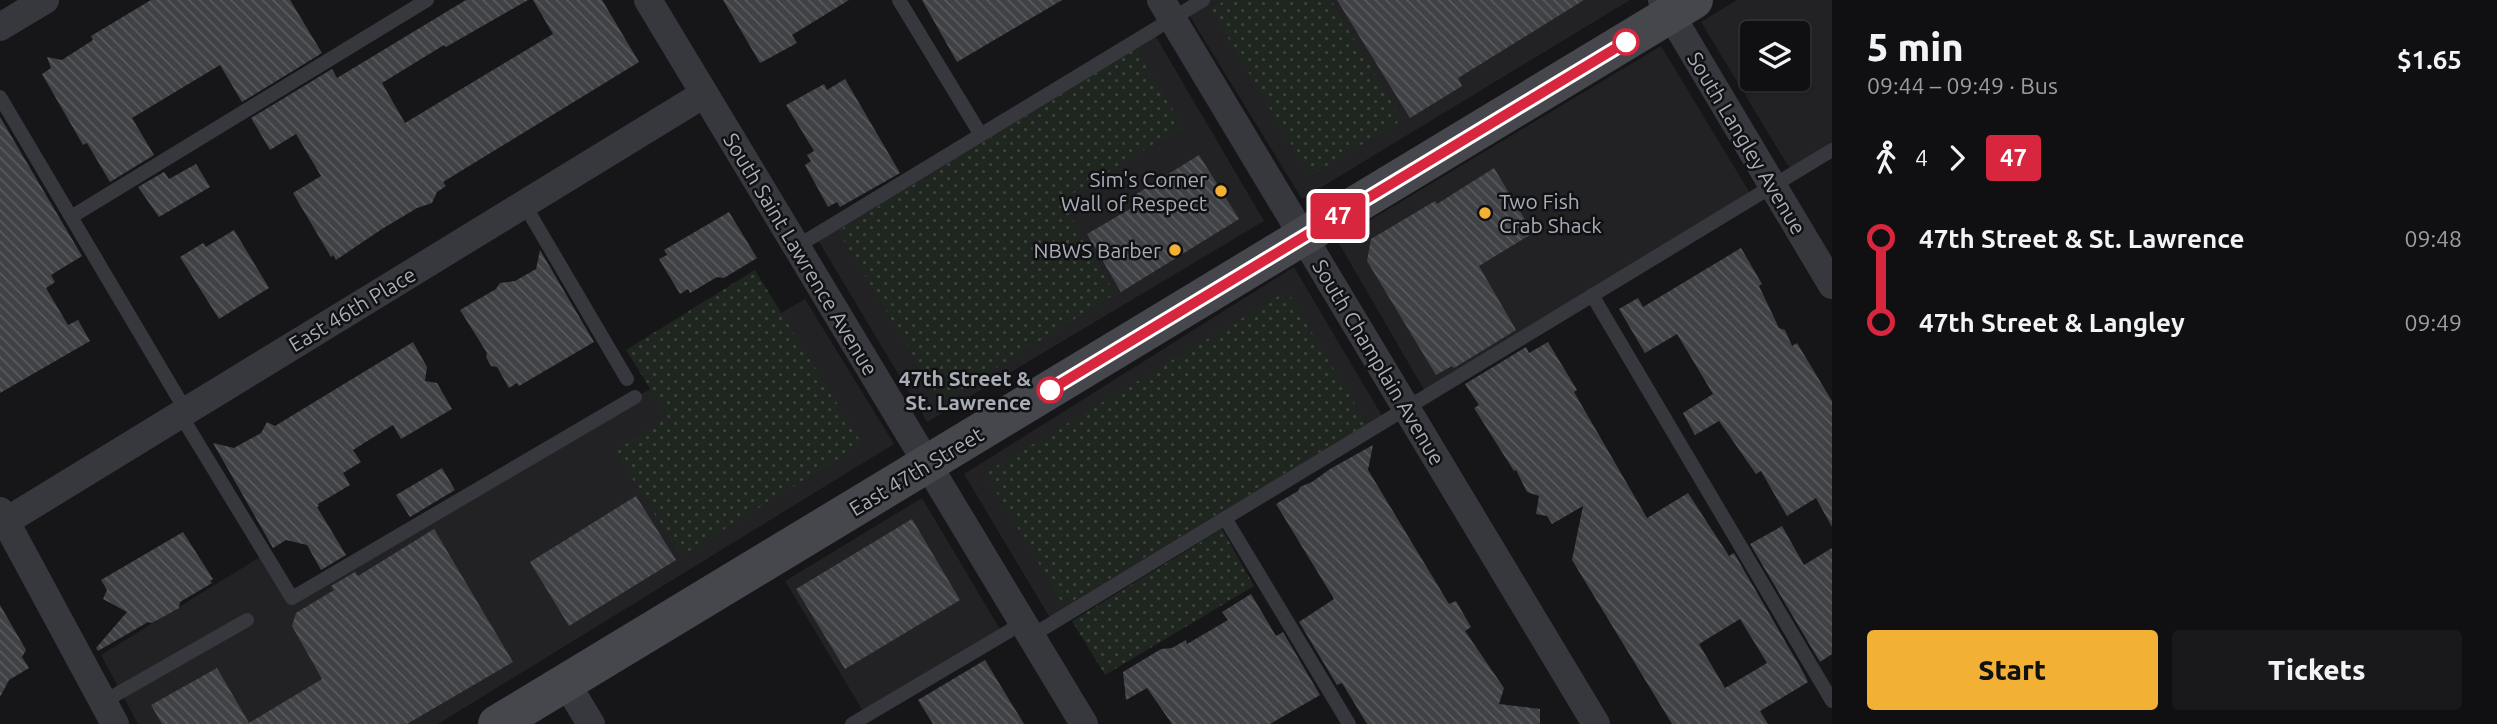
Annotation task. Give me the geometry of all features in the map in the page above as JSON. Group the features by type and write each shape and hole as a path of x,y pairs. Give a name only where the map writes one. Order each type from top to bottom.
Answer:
{"main road":[{"name":"East 47th Street","path":"497,724 928,465 1676,5"}],"street":[{"path":"0,27 45,0"},
{"name":"South Saint Lawrence Avenue","path":"648,0 1084,724"},
{"name":"South Langley Avenue","path":"1676,5 1773,186 1832,285"},
{"name":"South Champlain Avenue","path":"1167,9 1596,724"},
{"name":"East 46th Place","path":"2,519 183,412 704,94"},
{"path":"2,519 109,713"},
{"path":"566,683 591,724"}],"lane":[{"path":"71,217 427,0"},
{"path":"900,0 981,135"},
{"path":"796,247 981,135 1167,9 1203,0"},
{"path":"0,97 292,598 635,397"},
{"path":"852,724 1027,630 1225,518 1832,149"},
{"path":"524,204 627,379"},
{"path":"1592,295 1832,701"},
{"path":"1225,518 1349,724"},
{"path":"109,713 247,620"}],"shaded area":[{"path":"1203,0 1630,0 1302,199 1186,10"},
{"path":"1226,0 1331,0 1402,120 1310,176 1211,9"},
{"path":"1737,0 1832,0 1832,150 1793,174 1743,91 1810,91 1810,21 1740,21 1740,86 1701,22"},
{"path":"1152,30 1264,221 927,422 815,235"},
{"path":"1661,46 1753,198 1427,395 1337,240"},
{"path":"1135,49 1183,126 1062,200 1115,294 941,402 838,231"},
{"path":"1294,267 1385,421 1053,623 964,474"},
{"path":"755,270 862,444 681,556 615,451 668,417 626,350"},
{"path":"1287,291 1367,424 1064,606 985,473"},
{"path":"805,299 894,444 438,724 138,724 101,655 265,554 291,598"},
{"path":"922,498 1003,634 866,716 785,581"},
{"path":"1222,529 1254,586 1105,675 1072,621"}],"building":[{"path":"151,0 290,0 322,53 242,102 220,65 132,118 154,155 110,182 87,143 83,145 42,74 51,68 47,57 62,60 93,40 91,36"},
{"path":"466,0 528,0 446,47 444,45 382,83 405,123 553,34 533,0 602,0 639,62 443,182 446,186 437,192 432,203 417,208 336,260 333,255 331,257 293,193 321,176 296,134 270,150 251,118 332,69 337,78"},
{"path":"723,0 849,0 792,35 797,43 760,63"},
{"path":"922,0 1062,0 957,62"},
{"path":"1337,0 1584,0 1458,78 1462,86 1410,118"},
{"path":"845,79 900,173 840,207 837,202 828,207 805,165 811,161 807,155 814,151 786,105 824,84 827,90"},
{"path":"0,117 82,256 51,275 55,282 46,288 68,325 78,320 90,341 0,393"},
{"path":"1199,155 1239,219 1121,292 1087,234 1135,206 1130,198"},
{"path":"196,164 210,187 159,217 138,187 164,172 169,179"},
{"path":"1494,168 1533,233 1479,266 1516,330 1454,368 1452,366 1436,375 1367,261 1371,239 1435,201 1437,204"},
{"path":"729,212 757,258 724,278 717,277 690,293 688,289 680,294 659,259 667,255 664,250"},
{"path":"234,230 269,288 219,319 180,257 203,243 206,247"},
{"path":"1741,248 1762,284 1759,286 1779,328 1785,330 1792,346 1797,343 1832,401 1832,527 1816,498 1787,516 1761,471 1756,474 1719,421 1695,435 1683,413 1713,394 1677,334 1645,353 1619,309 1638,298 1643,307"},
{"path":"540,250 594,342 519,386 517,383 509,388 497,367 491,366 486,357 487,353 460,310 496,289 500,283 515,281 536,269"},
{"path":"413,342 427,367 425,381 437,383 452,409 401,439 393,425 353,450 361,462 343,473 350,485 317,507 346,555 321,570 307,545 286,540 273,548 213,443 234,448 261,433 267,422 275,426"},
{"path":"1548,342 1647,518 1688,493 1729,556 1734,553 1808,682 1760,711 1768,724 1672,724 1572,560 1583,506 1552,524 1547,516 1536,514 1539,496 1527,492 1516,470 1514,471 1474,408 1479,405 1465,384 1526,347 1529,353","holes":["1740,619 1767,663 1725,688 1699,644"]},
{"path":"1373,445 1368,470 1449,604 1456,601 1471,627 1465,631 1504,688 1499,704 1540,709 1540,724 1367,724 1342,683 1337,685 1299,622 1334,599 1276,504"},
{"path":"442,468 455,490 410,517 396,495"},
{"path":"636,496 676,560 569,626 530,562"},
{"path":"912,519 960,600 845,669 796,589"},
{"path":"1782,526 1804,565 1832,548 1832,654 1820,662 1750,544"},
{"path":"434,529 513,662 407,724 162,724 151,705 217,668 249,723 322,679 292,626 296,613 334,590 331,586 355,572 358,576"},
{"path":"183,532 213,579 210,581 212,583 180,602 179,608 152,623 148,622 98,651 96,648 127,612 103,599 107,590 101,580"},
{"path":"1251,594 1276,636 1283,632 1320,695 1270,724 1172,724 1147,688 1126,700 1123,672 1161,649 1172,648 1186,640 1187,644 1228,620 1222,612"},
{"path":"0,605 26,650 22,657 29,668 9,680 0,697"},
{"path":"985,660 1024,724 933,724 918,700"}],"bus line":[{"name":"47","path":"1050,390 1626,42"}],"place":[{"name":"Sim's Corner Wall of Respect","path":"1221,191"},
{"name":"Two Fish Crab Shack","path":"1485,213"},
{"name":"NBWS Barber","path":"1175,250"},
{"name":"47th Street & St. Lawrence","path":"1050,390"}]}
